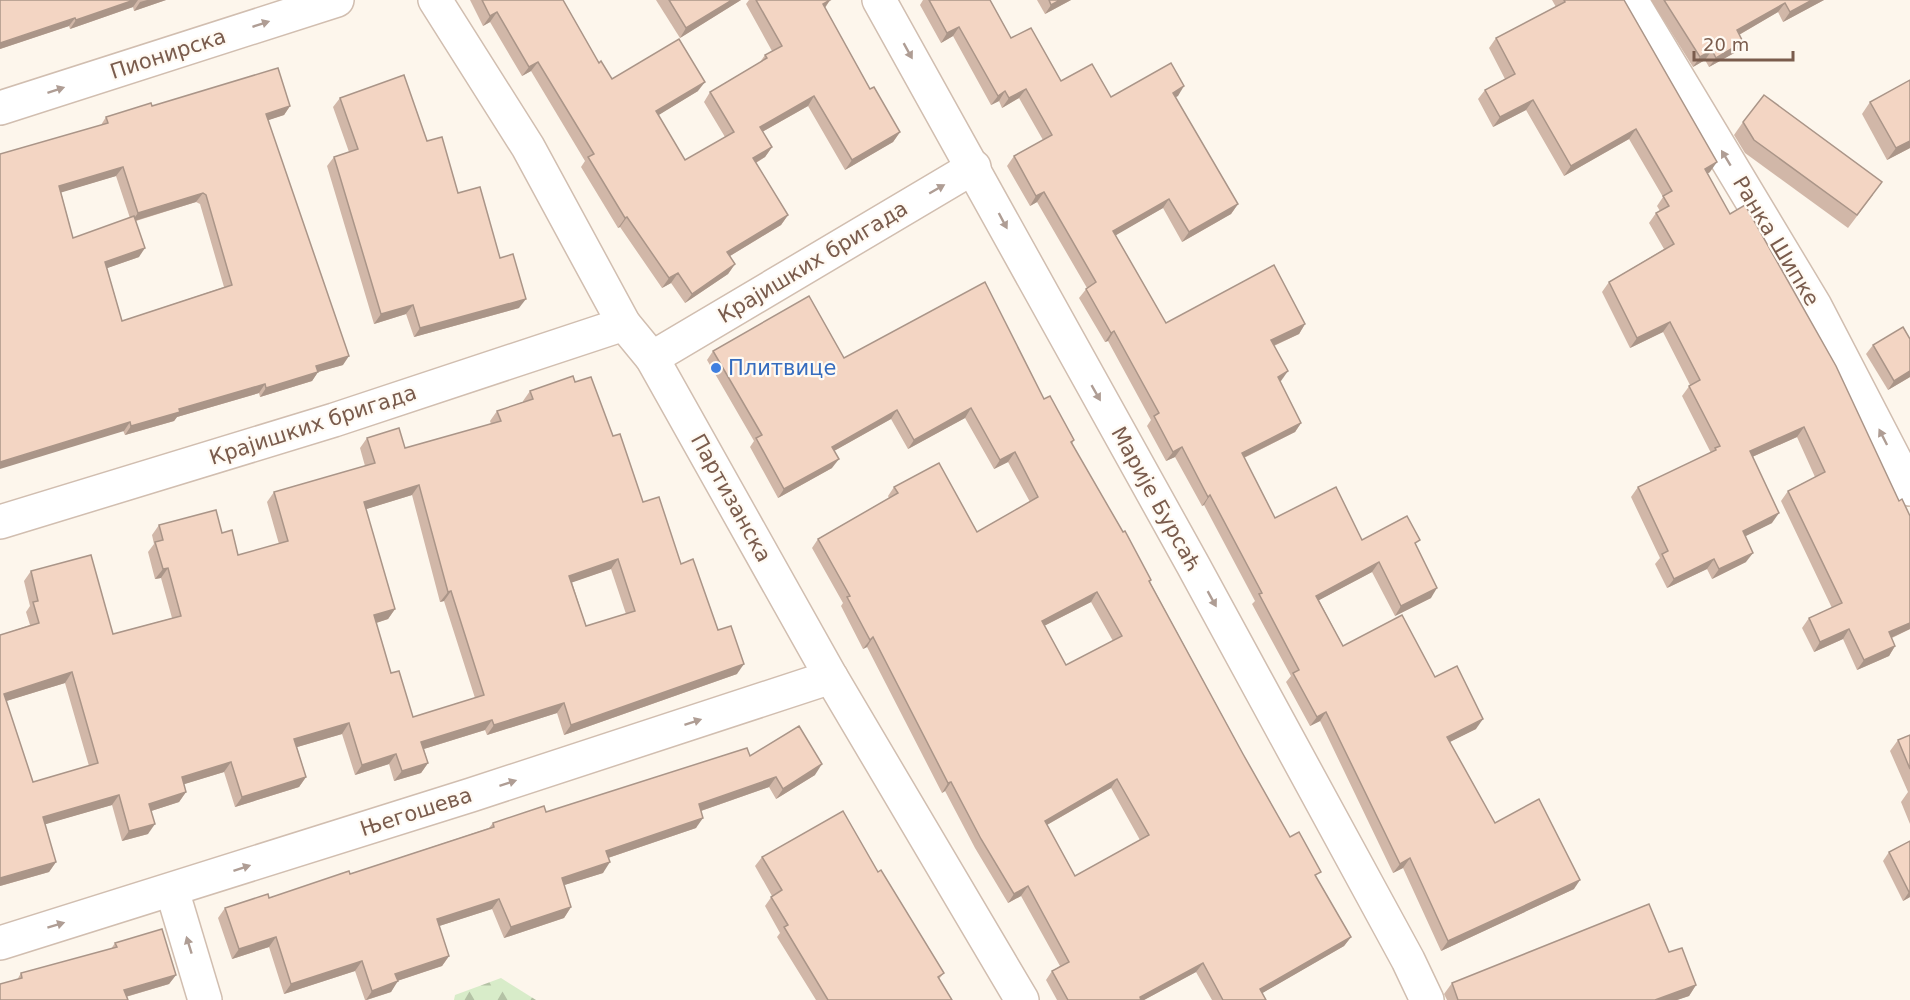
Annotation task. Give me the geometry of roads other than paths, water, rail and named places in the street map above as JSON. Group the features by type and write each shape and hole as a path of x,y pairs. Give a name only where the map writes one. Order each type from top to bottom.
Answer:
{"street":[{"name":"Пионирска","path":"0,108 337,0"},
{"name":"Партизанска","path":"435,0 528,147 624,324 652,358 831,677 1022,1000"},
{"name":"Марије Бурсаћ","path":"879,0 974,167 1403,950 1427,1000"},
{"name":"Ранка Шипке","path":"1631,0 1815,306 1910,489"},
{"name":"Крајишких бригада","path":"652,358 974,167"},
{"name":"Крајишких бригада","path":"0,522 334,420 624,324"},
{"name":"Његошева","path":"0,943 172,890 831,677"},
{"path":"172,890 205,1000"}],"place":[{"name":"Плитвице","path":"716,368"}]}
